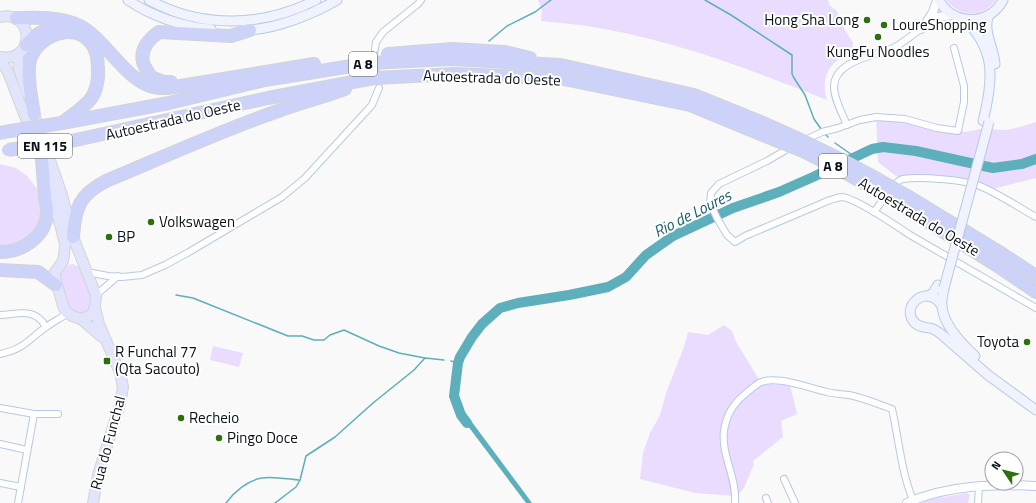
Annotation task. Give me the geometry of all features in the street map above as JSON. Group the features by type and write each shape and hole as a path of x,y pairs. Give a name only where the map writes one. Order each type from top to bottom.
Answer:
{"highway":[{"path":"6,15 65,20 80,26 95,36 114,58 138,80 153,87 168,88 368,55 452,49 505,52 561,65"},
{"path":"26,45 36,33 54,28 76,34 91,43 97,57 99,75 96,88 90,100 62,123"},
{"path":"192,83 164,82 151,77 143,62 144,49 151,38 160,32 231,36 250,30"},
{"path":"34,115 29,75 30,61 34,51 41,42 50,36 57,34 76,34"},
{"name":"Autoestrada do Oeste","path":"5,132 169,103 265,80 370,63 452,58 561,65 694,95 760,128"},
{"name":"Autoestrada do Oeste","path":"3,151 71,141 268,98 376,83 454,74 559,78 690,105 813,145 851,164 1036,292"},
{"path":"73,238 74,221 78,207 85,195 94,187 106,180 261,117 327,96 376,83"},
{"path":"0,252 22,248 40,234 47,210 42,160"},
{"name":"Autoestrada do Oeste","path":"907,202 1004,255 1036,276"},
{"path":"0,270 38,272 56,285"}],"main road":[{"path":"128,0 158,16 231,21 252,21 302,7 316,0"},
{"path":"149,0 200,28 230,31 250,30 280,24 306,16 337,0"},
{"path":"938,0 946,10 964,20 972,27 981,38 990,62 991,78 986,121"},
{"path":"964,20 981,19 989,15 996,10 1003,0"},
{"path":"0,58 17,55 26,45 27,34 24,25 6,15"},
{"path":"926,328 931,328 939,322 942,309 941,287 986,121 995,96 997,77 995,61 986,24 989,15"},
{"name":"Rua do Funchal","path":"17,55 19,69 62,195 73,238 96,295 95,307 97,317 105,340 120,373 122,387 120,404 98,475 93,503"},
{"name":"EN 115","path":"0,58 8,72 42,160 65,244 63,262 58,267"},
{"path":"68,314 63,306 56,285 55,272 58,267 66,261 73,260 85,268"},
{"path":"928,296 941,287"},
{"path":"1036,403 1013,387 970,351 950,327 939,301 934,297 923,296 914,302 911,308 912,319 915,324 934,330 941,334 988,375 1036,410"},
{"path":"81,319 87,318 92,314 95,307"},
{"name":"Rua do Funchal","path":"68,314 81,319 105,340"}],"street":[{"path":"375,49 376,42 383,32 421,0"},
{"path":"921,29 931,16 938,0"},
{"path":"847,125 834,90 835,79 839,72 847,65 895,46 938,17 953,15"},
{"path":"954,48 964,86 964,102 958,132 905,119 876,118 860,120 822,132 719,184 711,192 710,197 713,208 727,235 735,242 745,236 830,200 842,197 850,199 891,222 910,236 1036,308"},
{"path":"85,268 108,276 142,275 165,265 282,198 304,178 372,105 376,83"},
{"path":"874,212 896,183 902,179 931,179 951,180 977,185 1035,215"},
{"path":"96,295 118,276"},
{"path":"0,315 21,313 34,314 42,320 46,327"},
{"path":"0,354 12,351 25,345 46,327 68,314"},
{"path":"735,503 733,481 723,442 724,429 728,415 740,398 760,383 769,381 793,382 828,392 850,395 892,409 910,502 941,492 979,486 1036,486"},
{"path":"0,408 34,414 58,414"},
{"path":"18,503 34,414"},
{"path":"0,444 27,450"},
{"path":"784,479 795,503"},
{"path":"0,483 21,487"},
{"path":"978,503 979,486"}],"shaded area":[{"path":"538,0 828,0 830,6 837,11 842,25 853,43 852,52 834,64 827,73 825,89 827,100 745,68 690,50 633,35 573,24 541,21 542,11"},
{"path":"946,0 996,0 985,10 971,13 957,10"},
{"path":"876,117 905,119 966,132 980,129 1006,130 1036,122 1036,178 989,190 963,183 902,179 878,162"},
{"path":"0,164 16,168 27,176 45,199 46,215 30,243 0,251"},
{"path":"73,264 82,268 84,271 93,302 92,308 81,316 69,309 60,278 63,268 67,265"},
{"path":"724,325 732,331 736,342 762,384 790,385 797,414 781,421 783,437 753,461 754,464 744,488 737,496 695,493 640,479 643,453 650,433 660,415 666,393 684,347 688,332 708,335"},
{"path":"213,346 243,353 239,367 210,360"},
{"path":"967,493 970,495 968,503 922,503 933,499"}],"water":[{"path":"463,410 532,503 526,503 458,413"}],"waterway":[{"path":"489,41 507,26 535,12 551,0"},
{"path":"705,0 731,15 792,55 792,74 805,95 814,119 821,129"},
{"path":"824,133 828,137"},
{"path":"835,143 855,157"},
{"name":"Rio de Loures","path":"467,423 461,415 454,396 458,363 472,337 482,324 500,308 518,303 608,287 626,277 646,255 673,236 733,208 779,192 872,149 883,147 916,151 993,168 1022,164 1036,159"},
{"path":"176,295 193,298 288,336 302,336 314,340 324,340 330,335 344,330 379,346 399,353 425,358"},
{"path":"275,503 296,487 300,480 306,456 335,437 373,403 414,370 425,358 444,360"},
{"path":"451,361 458,363"},
{"path":"226,503 242,487 257,479 270,477 299,480"}],"tunnel":[{"path":"375,49 379,88"}],"place":[{"name":"Hong Sha Long","path":"867,20"},
{"name":"LoureShopping","path":"884,25"},
{"name":"KungFu Noodles","path":"878,37"},
{"name":"Volkswagen","path":"151,222"},
{"name":"BP","path":"109,237"},
{"name":"Toyota","path":"1027,342"},
{"name":"R Funchal 77 (Qta Sacouto)","path":"107,361"},
{"name":"Recheio","path":"181,418"},
{"name":"Pingo Doce","path":"219,438"}]}
